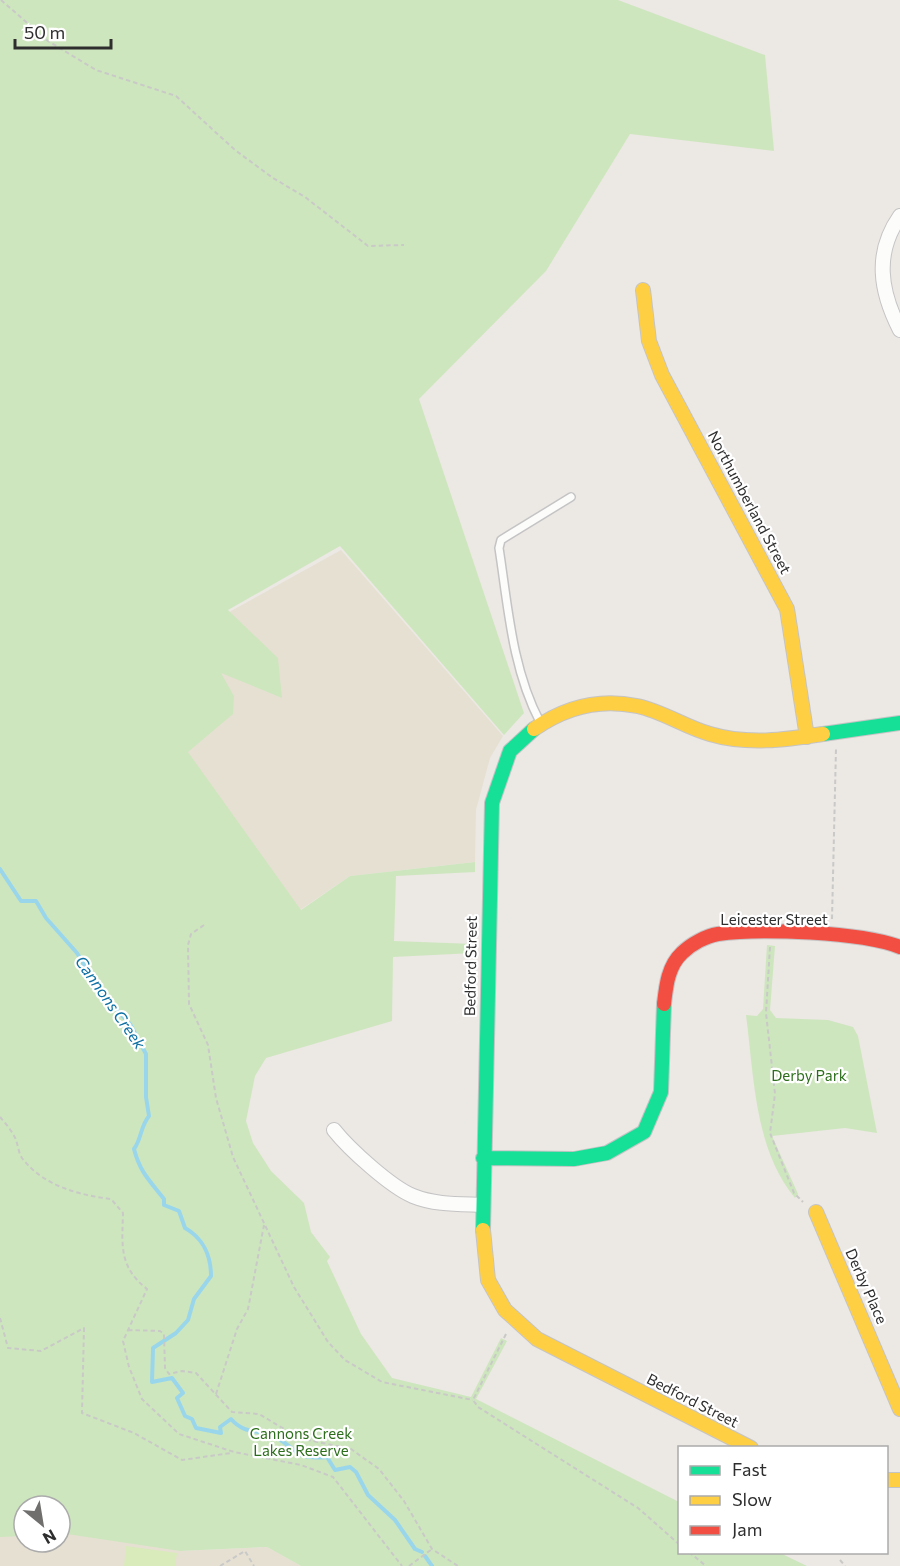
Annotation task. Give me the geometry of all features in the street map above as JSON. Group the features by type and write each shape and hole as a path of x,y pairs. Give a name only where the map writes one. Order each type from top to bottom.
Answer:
{"street":[{"path":"900,216 885,243 881,267 889,309 900,330"},
{"name":"Northumberland Street","path":"643,290 649,341 662,375 787,609 807,737"},
{"name":"Bedford Street","path":"747,1446 537,1340 505,1310 488,1280 483,1205 483,1158 492,803 510,751 541,723 572,707 592,703 637,706 700,730 738,739 767,741 900,723"},
{"name":"Leicester Street","path":"483,1158 574,1159 607,1153 644,1132 661,1092 661,1025 666,983 673,965 682,952 697,942 716,934 771,932 880,939 900,947"},
{"path":"334,1130 346,1146 411,1196 436,1203 483,1205"},
{"name":"Derby Place","path":"816,1212 885,1368 900,1409"}],"lane":[{"path":"541,723 527,697 514,643 499,548 501,540 571,497"}],"path":[{"path":"1,0 48,41 96,70 176,96 235,150 273,178 305,197 368,246 404,246"},
{"path":"832,936 837,733"},
{"path":"204,925 191,934 188,945 189,1004 208,1045 216,1098 233,1157 294,1287 328,1342 345,1360 382,1382 473,1400 478,1407 638,1508 678,1543"},
{"path":"771,932 766,1013 775,1094 770,1133 794,1193 816,1212"},
{"path":"0,1117 15,1138 21,1157 37,1171 56,1185 74,1192 111,1199 123,1213 122,1243 125,1263 137,1281 147,1289 123,1341 129,1367 142,1399 179,1434 234,1452 301,1465 333,1477 402,1566"},
{"path":"215,1395 237,1329 248,1309 264,1225"},
{"path":"0,1318 8,1348 41,1351 84,1328 82,1413 134,1433 182,1460 234,1452"},
{"path":"473,1400 514,1318"},
{"path":"128,1330 160,1331 164,1334 162,1345 165,1368 169,1374 182,1371 196,1373 232,1412 259,1414 298,1438 351,1449 379,1469 404,1501 432,1549 458,1566"},
{"path":"409,1566 432,1549"},
{"path":"220,1566 245,1551 254,1566"},
{"path":"691,1554 706,1566"},
{"path":"840,1560 845,1566"}],"shaded area":[{"path":"341,550 503,736 490,758 476,810 475,862 350,876 300,910 171,894 166,690 231,611"},
{"path":"192,1505 181,1551 267,1547 301,1566 0,1566 0,1507 12,1507 12,1554 72,1554 72,1507"}],"green space":[{"name":"Cannons Creek Lakes Reserve","path":"0,0 618,0 765,55 774,151 630,134 546,271 419,399 524,713 504,735 340,546 228,610 278,658 282,698 221,673 234,696 233,714 188,752 301,910 350,876 475,862 475,872 396,876 394,941 474,944 474,953 393,957 392,1021 266,1058 255,1076 246,1121 253,1143 271,1171 304,1203 311,1232 330,1257 327,1261 361,1334 392,1378 471,1397 501,1338 507,1341 476,1399 678,1501 678,1554 782,1554 807,1566 301,1566 267,1547 180,1551 72,1535 72,1494 12,1494 12,1536 0,1537"},
{"name":"Derby Park","path":"767,945 775,946 770,1010 776,1018 828,1020 853,1027 858,1036 877,1133 845,1128 772,1136 798,1194 795,1198 781,1179 764,1134 754,1086 746,1015 757,1016 763,1009"},
{"path":"126,1546 177,1553 175,1566 124,1566"}],"waterway":[{"name":"Cannons Creek","path":"0,869 21,901 36,901 46,918 77,953 101,993 130,1024 146,1054 146,1097 149,1116 134,1149 136,1157 146,1176 164,1199 164,1205 179,1211 185,1228 197,1237 208,1255 211,1276 194,1299 188,1320 176,1333 153,1348 152,1382 172,1378 183,1393 177,1398 185,1416 192,1419 196,1428 221,1433 220,1427 231,1419 242,1428 277,1438 303,1456 327,1457 335,1470 350,1467 356,1472 368,1495 395,1520 415,1549 422,1552"},
{"name":"Cannons Creek","path":"425,1556 432,1566"}],"traffic: fast":[{"path":"823,734 900,723"},
{"path":"483,1230 492,803 510,751 534,729"},
{"path":"483,1158 574,1159 607,1153 644,1132 661,1092 664,1004"}],"traffic: slow":[{"path":"643,290 649,341 662,375 787,609 807,737"},
{"path":"534,729 570,710 609,703 646,708 701,731 724,737 780,740 823,734"},
{"path":"816,1212 900,1409"},
{"path":"483,1230 488,1280 505,1310 537,1339 747,1446"},
{"path":"888,1480 900,1480"}],"traffic: jam":[{"path":"664,1004 668,977 677,958 694,944 713,935 759,931 810,933 861,938 900,947"}]}
